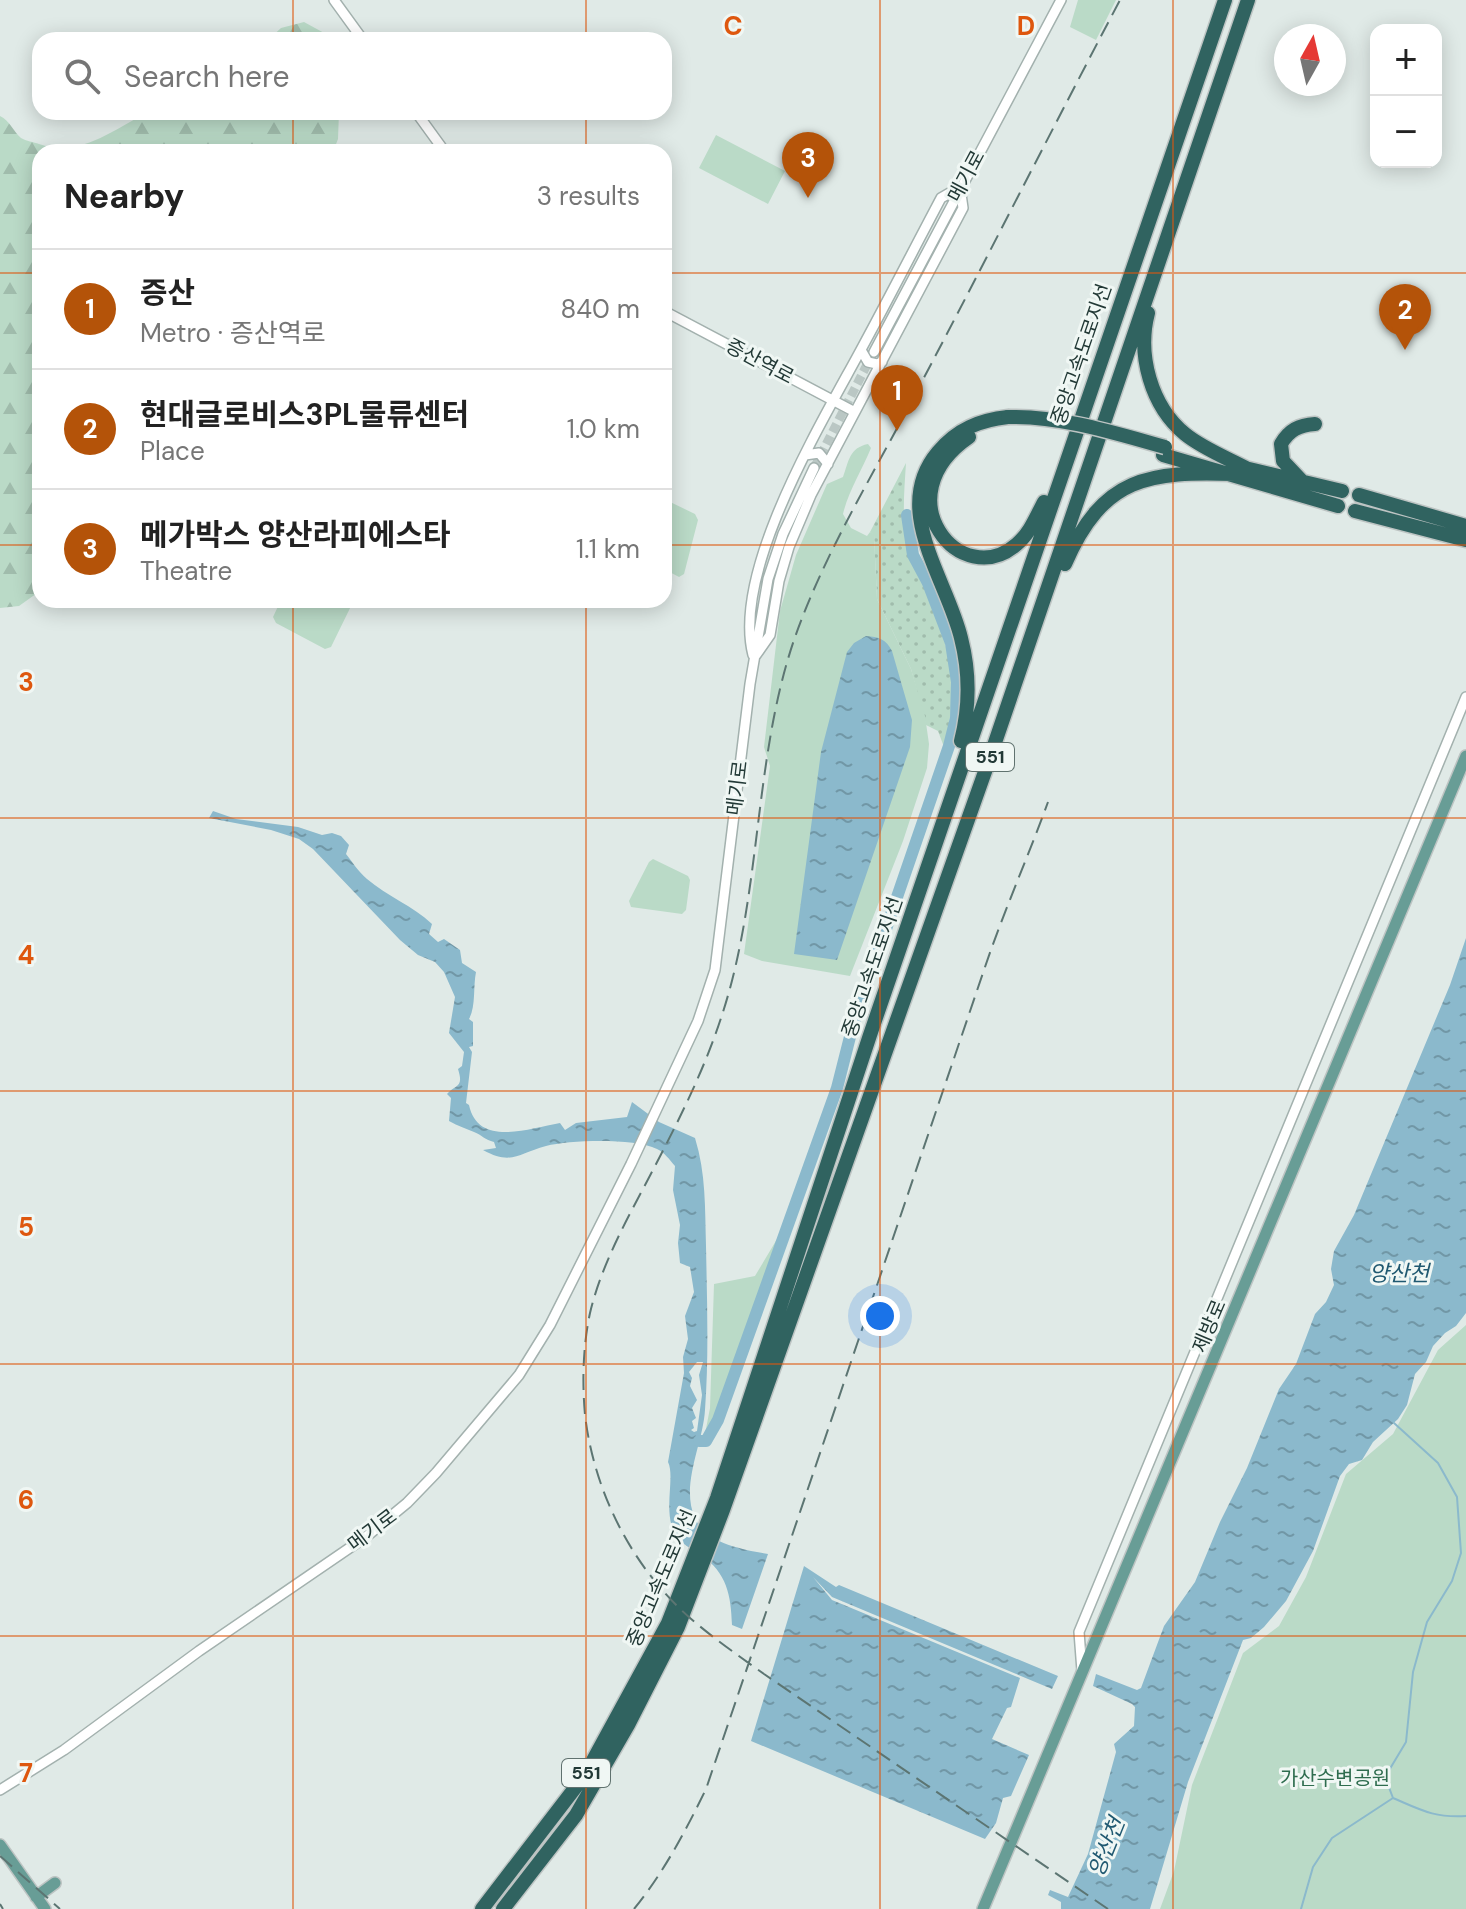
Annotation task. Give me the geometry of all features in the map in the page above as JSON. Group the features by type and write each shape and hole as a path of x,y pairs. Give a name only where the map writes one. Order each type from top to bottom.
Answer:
{"highway":[{"name":"중앙고속도로지선","path":"720,1504 870,1035 1225,0"},
{"name":"중앙고속도로지선","path":"503,1909 576,1815 628,1725 673,1625 720,1504 1011,697 1248,0"},
{"path":"1233,44 1232,63 1154,293 1145,325 1144,352 1149,381 1165,412 1186,435 1241,471"},
{"path":"1008,422 966,439 938,468 931,485 930,504 938,529 948,544 965,554 990,556 1007,551 1024,538 1044,502 1093,366 1102,354"},
{"path":"870,1035 872,1011 955,766 969,699 961,636 923,537 920,490 929,465 948,441 974,424 1036,417 1064,421 1340,499 1290,471 1280,453 1281,444 1292,431 1315,424"},
{"path":"1011,697 1021,684 1058,578 1076,539 1100,508 1127,487 1157,475 1241,471 1305,482"},
{"path":"1359,495 1466,526"},
{"path":"1355,511 1466,540"},
{"name":"중앙고속도로지선","path":"482,1909 585,1775 673,1625"}],"main road":[{"name":"제방로","path":"983,1909 1466,756"},
{"path":"0,1845 45,1909"},
{"path":"36,1897 55,1883"}],"street":[{"path":"334,0 357,32"},
{"name":"메기로","path":"874,352 1061,0"},
{"path":"422,120 439,144"},
{"path":"960,187 963,208 811,495 789,547 779,581 770,635 754,658 748,637 758,574 783,501 941,198 960,187"},
{"name":"증산역로","path":"672,315 855,412"},
{"path":"861,350 868,362 882,362"},
{"path":"805,455 819,453 828,464"},
{"name":"메기로","path":"0,1790 64,1750 199,1651 367,1536 407,1503 473,1432 519,1375 550,1325 698,1021 715,970 754,658 768,579 783,534 814,468"},
{"path":"1082,1674 1079,1632 1466,697"}],"green space":[{"path":"1078,0 1116,0 1096,40 1070,27"},
{"path":"304,22 322,32 277,32"},
{"path":"0,116 23,139 39,144 32,144 32,597 19,606 0,608"},
{"path":"134,120 339,120 336,144 85,144"},
{"path":"716,135 785,171 768,204 699,168"},
{"path":"868,444 871,448 843,514 851,528 867,536 870,532 874,534 877,599 911,669 925,716 929,744 927,768 903,841 850,976 762,961 744,954 770,766 764,747 780,611 796,555 827,484 843,477 853,452"},
{"path":"906,463 904,510 907,545 941,630 950,667 951,705 944,747 938,731 926,725 911,669 877,599 874,535 870,532"},
{"path":"672,503 695,514 698,520 684,574 679,577 672,573"},
{"path":"277,608 350,608 331,647 325,649 276,623 273,617"},
{"path":"653,859 688,876 686,910 682,914 631,907 629,901"},
{"path":"780,1234 715,1421 705,1434 710,1408 714,1284 755,1276"},
{"name":"가산수변공원","path":"1466,1325 1466,1909 1160,1909 1174,1871 1192,1785 1243,1653 1279,1626 1306,1577 1346,1474 1393,1434 1438,1350"}],"water":[{"path":"866,636 882,639 892,651 912,720 910,747 837,960 794,954 821,752 847,652"},
{"path":"213,811 236,819 341,836 349,845 346,854 364,876 432,924 429,934 438,942 444,939 460,950 462,963 476,972 473,1009 469,1019 473,1022 473,1046 469,1047 472,1052 466,1103 482,1126 506,1132 560,1123 565,1130 576,1123 627,1117 632,1102 659,1122 695,1138 704,1191 707,1349 705,1410 691,1478 691,1505 700,1527 717,1540 768,1554 742,1629 732,1625 729,1594 717,1569 678,1538 670,1521 668,1462 688,1339 685,1316 694,1292 690,1267 680,1263 680,1225 673,1190 675,1166 657,1149 633,1143 586,1141 557,1144 509,1158 483,1150 496,1148 494,1142 449,1121 451,1098 447,1094 460,1083 458,1069 462,1066 464,1052 449,1033 455,997 444,972 435,962 418,955 400,940 313,849 299,839 271,830 209,818","holes":["697,1362 703,1362 699,1375 702,1395 697,1431 694,1432 691,1430 694,1428 692,1421 696,1418 692,1408 697,1400 690,1386 692,1378 689,1372"]},
{"name":"양산천","path":"1466,938 1466,1313 1433,1346 1426,1362 1415,1374 1407,1405 1398,1419 1373,1442 1362,1460 1349,1464 1340,1476 1313,1551 1286,1601 1264,1627 1251,1638 1243,1640 1188,1782 1150,1909 1061,1909 1061,1902 1048,1895 1050,1890 1068,1897 1088,1854 1116,1752 1114,1744 1134,1726 1135,1707 1093,1686 1096,1674 1137,1690 1141,1688 1164,1626 1195,1582 1279,1389 1296,1364 1315,1314 1326,1302 1334,1285 1331,1269 1334,1251 1354,1215 1450,985"},
{"path":"804,1566 836,1587 839,1585 1058,1676 1052,1689 832,1597 813,1577 832,1600 1020,1678 1011,1707 1007,1708 992,1739 1029,1755 1011,1796 1003,1798 996,1823 985,1839 751,1741"}],"waterway":[{"path":"699,1441 706,1441 718,1420 837,1088 853,1025 956,718 957,682 951,643 928,583 913,555 907,515"},
{"path":"1393,1798 1385,1777 1406,1742 1413,1672 1427,1622 1452,1581 1461,1553 1457,1497 1438,1463 1394,1423"},
{"path":"1301,1909 1313,1867 1332,1838 1393,1798 1436,1814 1466,1816"}],"tunnel":[{"path":"814,468 872,355"}],"railway":[{"path":"1108,1909 764,1674 708,1633 669,1598 634,1552 607,1500 590,1444 583,1376 590,1313 602,1275 691,1093 722,1015 744,922 771,732 781,686 806,608 852,512 1120,0"},
{"path":"634,1909 655,1881 706,1789 985,967 1048,802"},
{"path":"0,1856 60,1909"},
{"path":"0,1904 3,1909"}],"place":[{"name":"메가박스 양산라피에스타","path":"808,198"},
{"name":"현대글로비스3PL물류센터","path":"1405,350"},
{"name":"증산","path":"897,431"}]}
